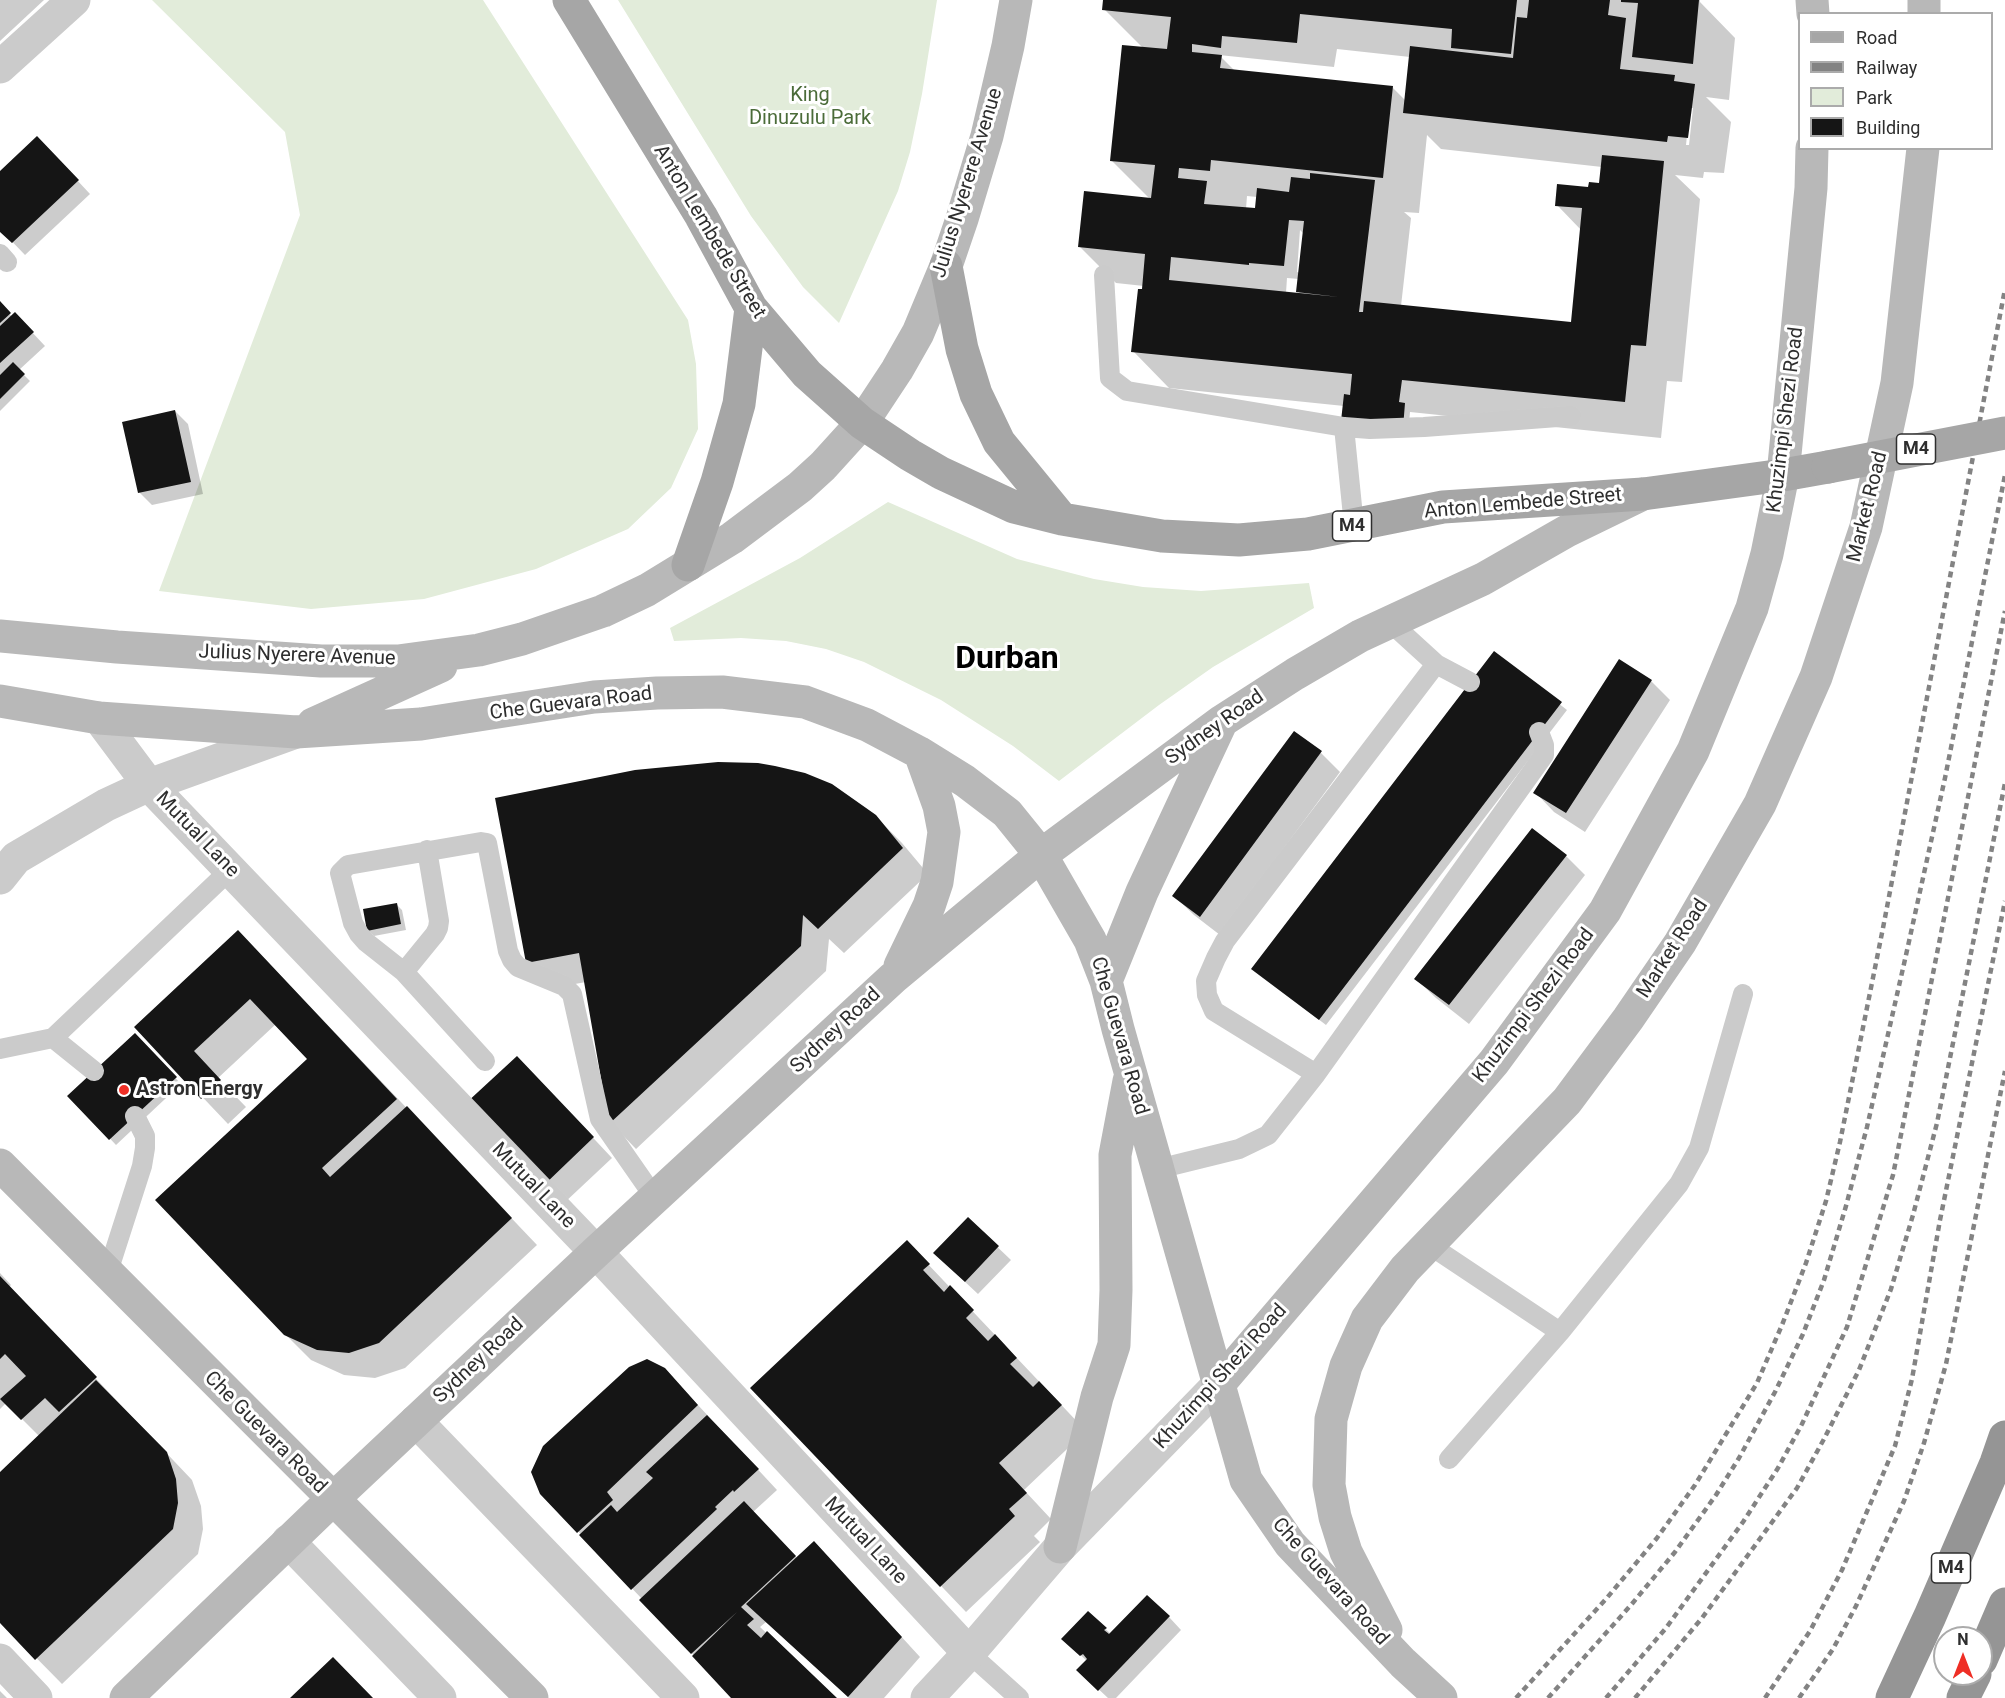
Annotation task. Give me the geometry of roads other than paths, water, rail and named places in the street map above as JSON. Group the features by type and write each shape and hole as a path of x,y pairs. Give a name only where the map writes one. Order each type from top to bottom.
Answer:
{"highway":[{"name":"M4","path":"1892,1698 1930,1616 2005,1437"},
{"path":"1993,1632 2005,1604"}],"main road":[{"name":"Anton Lembede Street","path":"569,0 700,216 751,308 807,374 862,423 941,473 1014,507 1062,519 1162,536 1239,540 1308,534 1443,507 1643,494 1783,475 2005,433"},
{"name":"Julius Nyerere Avenue","path":"0,636 128,648 321,661 398,661 479,650 522,639 603,610 647,590 732,538 800,487 823,466 862,423 918,333 946,266 987,136 1016,0"},
{"name":"Khuzimpi Shezi Road","path":"1218,1385 1494,1062 1605,911 1693,752 1752,608 1767,554 1783,475 1811,188 1812,150"},
{"name":"Market Road","path":"1423,1682 1346,1552 1335,1516 1329,1485 1332,1419 1346,1366 1367,1319 1405,1269 1567,1101 1680,943 1760,804 1816,677 1866,527 1897,382 1923,150"},
{"path":"946,266 963,349 976,394 999,442 1062,519"},
{"path":"688,565 717,482 739,404 751,308"},
{"name":"Sydney Road","path":"126,1698 288,1541 893,978 1041,855 1222,721 1295,674 1360,636 1483,579 1567,531 1643,494"},
{"path":"296,732 479,650"},
{"name":"Che Guevara Road","path":"0,701 99,718 296,732 421,724 594,697 722,692 805,702 867,726 920,753 965,781 1007,813 1041,855 1090,940 1106,981 1246,1480 1290,1544 1423,1682"},
{"path":"1106,981 1142,892 1222,721"},
{"path":"893,978 929,906 937,882 941,858 944,832 939,806 920,753"},
{"path":"1060,1547 1097,1397 1114,1345 1115,1155 1131,1074"},
{"name":"Che Guevara Road","path":"0,1165 532,1698"}],"street":[{"path":"0,67 74,0"},
{"name":"Mutual Lane","path":"99,718 149,785 596,1252 969,1653"},
{"path":"0,878 16,858 96,811 149,785 296,732"},
{"name":"Khuzimpi Shezi Road","path":"927,1698 1060,1547 1218,1385"},
{"path":"416,1421 683,1698"},
{"path":"288,1541 440,1698"},
{"path":"0,1660 36,1698"}],"lane":[{"path":"1104,275 1108,369 1110,378 1115,384 1127,391 1344,427 1396,429 1571,416"},
{"path":"1344,427 1354,526"},
{"path":"1390,623 1436,664 1470,682"},
{"path":"1316,1074 1214,1011 1207,995 1206,981 1225,941 1436,664"},
{"path":"1158,1169 1239,1149 1268,1135 1316,1074 1544,755 1544,745 1539,732"},
{"path":"485,1061 404,972 366,942 359,933 353,923 340,873 343,869 352,863 486,843 508,951 512,960 518,967 564,986 572,994 600,1119 655,1198"},
{"path":"404,972 438,928 439,921 427,850"},
{"path":"0,1049 53,1038 230,870"},
{"path":"1449,1459 1560,1332 1679,1185 1700,1148 1743,994"},
{"path":"53,1038 94,1071"},
{"path":"108,1275 146,1148 146,1136 135,1116"},
{"path":"1428,1244 1560,1332"},
{"path":"969,1653 1019,1698"}],"railway":[{"path":"1516,1698 1606,1599 1657,1538 1695,1485 1757,1383 1806,1263 1826,1201 1840,1142 2005,289"},
{"path":"1548,1698 1675,1552 1716,1495 1775,1392 1803,1334 1824,1280 1867,1127 1906,955 1945,778 2005,475"},
{"path":"1606,1698 1666,1628 1743,1522 1778,1468 1802,1424 1847,1327 1893,1175 2005,611"},
{"path":"1635,1698 1702,1618 1797,1488 1859,1370 1891,1289 1937,1123 2005,783"},
{"path":"1765,1698 1810,1631 1842,1570 1895,1446 1912,1379 1940,1220 2005,901"},
{"path":"1799,1698 1833,1649 1856,1606 1904,1501 1924,1443 1946,1364 2005,1071"}],"place":[{"name":"Astron Energy","path":"124,1090"}],"district":[{"name":"Durban","path":"1007,660"}],"park label":[{"name":"King Dinuzulu Park","path":"810,108"}]}
